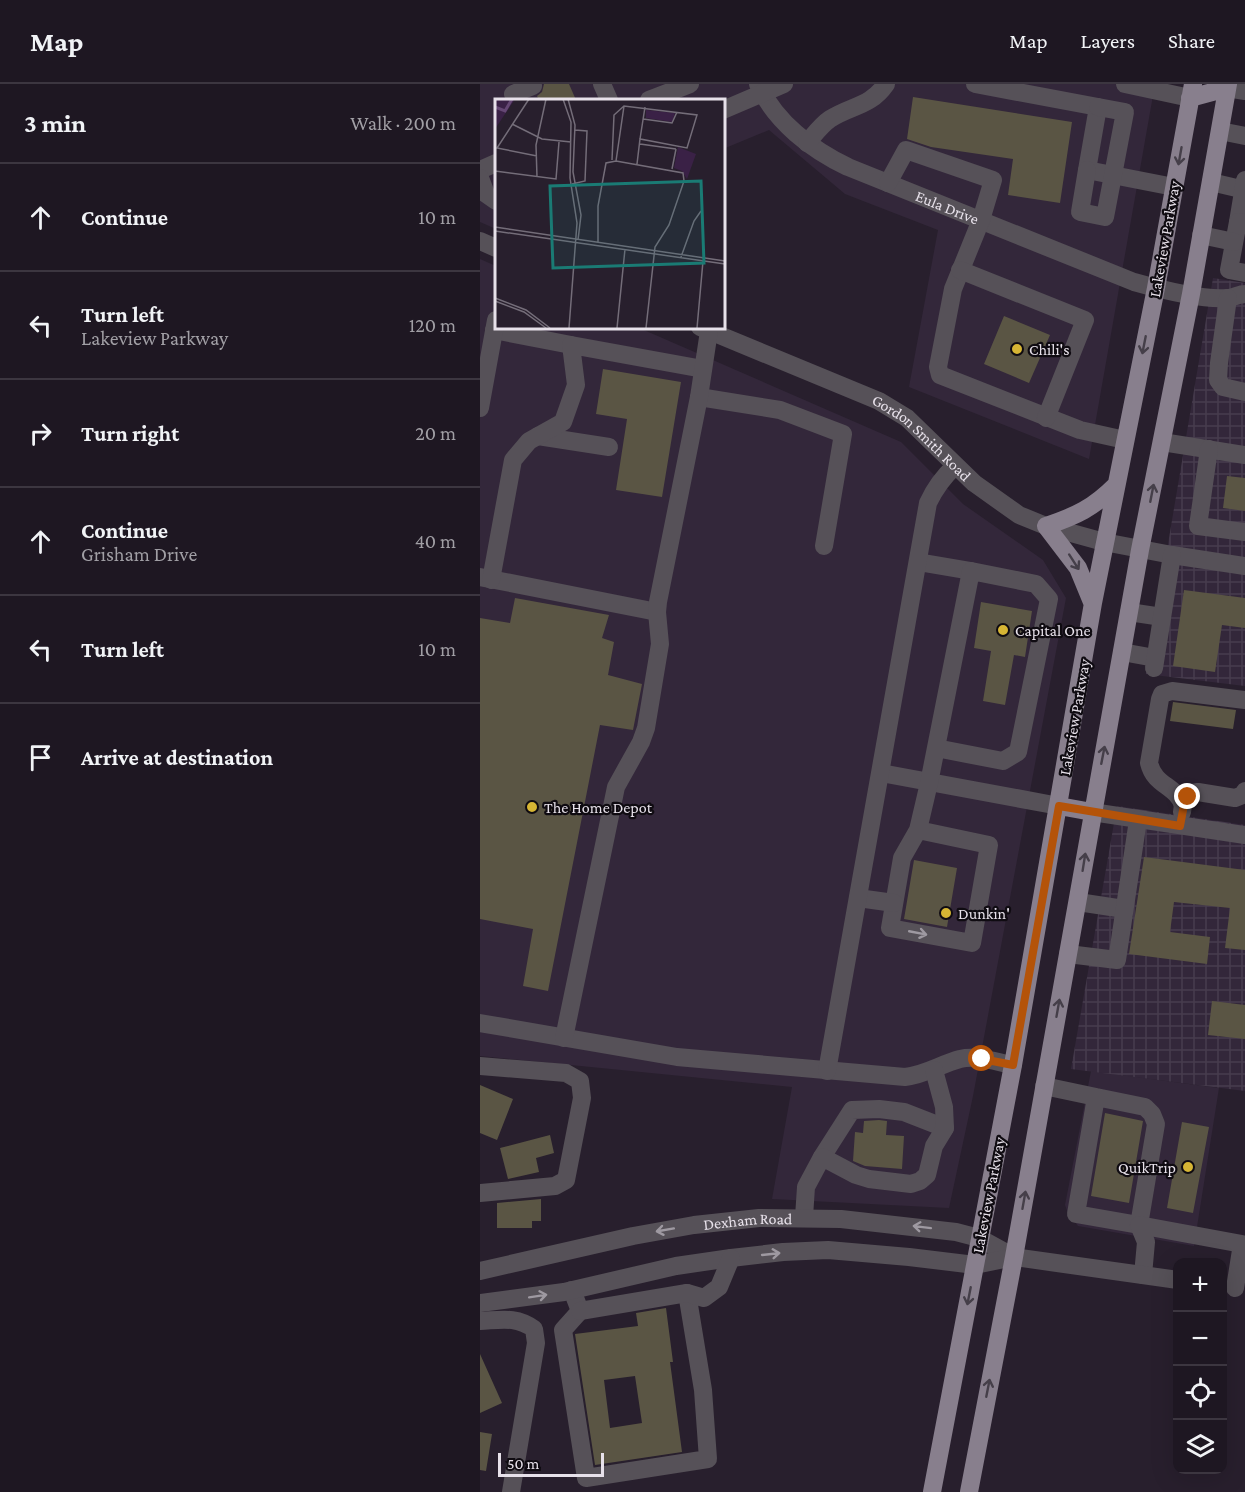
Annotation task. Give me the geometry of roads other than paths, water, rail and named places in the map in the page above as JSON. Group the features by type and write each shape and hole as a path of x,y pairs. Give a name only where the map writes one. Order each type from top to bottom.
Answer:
{"main road":[{"path":"969,1492 1014,1257 1140,550 1230,87 1191,91"},
{"name":"Lakeview Parkway","path":"932,1492 1013,1065 1104,542 1155,288 1191,91"},
{"path":"1093,603 1078,568 1046,526 1089,508 1100,501 1116,485"},
{"path":"1059,806 1092,812"}],"street":[{"path":"602,84 609,99"},
{"path":"652,99 690,84"},
{"path":"724,109 760,89 784,84"},
{"path":"807,143 831,119 869,102 886,84"},
{"path":"1125,84 1191,91"},
{"path":"985,85 1125,112 1105,217 1080,212 1098,107"},
{"path":"513,93 533,86"},
{"name":"Eula Drive","path":"760,89 790,128 807,143 848,167 1134,282 1191,294 1236,296"},
{"path":"1220,131 1245,136"},
{"path":"888,183 906,150 993,180 981,220 952,289 938,367 940,375 1080,430 1125,440"},
{"path":"480,170 495,164"},
{"path":"1088,170 1174,187"},
{"path":"480,178 486,194 495,200"},
{"path":"1211,182 1244,187 1242,222 1234,242 1230,270 1245,272"},
{"path":"1201,235 1234,242"},
{"path":"480,241 495,248"},
{"path":"960,270 1085,320 1046,418"},
{"path":"1236,296 1219,363 1218,380 1223,387 1245,392"},
{"path":"480,408 495,325"},
{"path":"506,328 571,345 703,369"},
{"path":"564,1038 616,787 641,742 646,728 660,644 657,612 699,397 703,369 704,329"},
{"name":"Gordon Smith Road","path":"704,329 879,401 908,418 974,483 1019,515 1046,526 1104,542 1140,550 1245,566"},
{"path":"571,345 576,385 563,422 530,441 513,460 485,579 657,612"},
{"path":"699,397 780,410 843,434 824,546"},
{"path":"538,436 609,447"},
{"path":"1161,442 1245,455"},
{"path":"1209,449 1198,526 1245,532"},
{"path":"827,1071 928,503 945,475 955,466"},
{"path":"1122,652 1155,663 1172,555"},
{"path":"918,562 1036,584 1048,599 1018,752 1004,761 936,748"},
{"path":"918,830 989,845 972,943 890,928 902,858 918,830 929,783 971,571"},
{"path":"1130,612 1162,617"},
{"path":"1184,805 1174,790 1157,780 1149,763 1162,694 1172,691 1245,700"},
{"path":"880,773 1059,806"},
{"path":"1180,826 1184,805 1192,794 1198,792 1240,798 1245,791"},
{"path":"1092,812 1245,835"},
{"path":"1068,954 1117,960 1138,820"},
{"path":"858,898 894,903"},
{"path":"1078,902 1124,909"},
{"path":"480,1023 677,1057 827,1071 905,1077 915,1076 962,1059 982,1059 1013,1065"},
{"path":"480,1066 566,1074 580,1081 582,1098 566,1180 555,1186 480,1193"},
{"path":"822,1157 856,1175 869,1179 911,1184 920,1181 927,1175 934,1146 945,1128 944,1107 934,1070"},
{"path":"1044,1086 1145,1107 1152,1114 1156,1124 1139,1225 1146,1242 1143,1275"},
{"path":"1096,1097 1076,1214 1242,1244 1234,1288"},
{"path":"804,1217 806,1187 852,1110 879,1109 904,1112 945,1128"},
{"name":"Dexham Road","path":"480,1271 633,1236 694,1225 759,1218 842,1219 956,1232 979,1238 1014,1257"},
{"name":"Dexham Road","path":"480,1303 572,1290 676,1266 731,1258 828,1250 975,1265 1014,1257 1173,1279"},
{"path":"687,1293 703,1390 708,1460 586,1478 563,1330 580,1311 687,1293 704,1298 719,1287 731,1258"},
{"path":"572,1290 580,1311"},
{"path":"480,1321 513,1318 534,1329 536,1343 511,1492"}],"place":[{"name":"Chili's","path":"1017,349"},
{"name":"Capital One","path":"1003,630"},
{"name":"The Home Depot","path":"532,807"},
{"name":"Dunkin'","path":"946,913"},
{"name":"QuikTrip","path":"1188,1167"}]}
